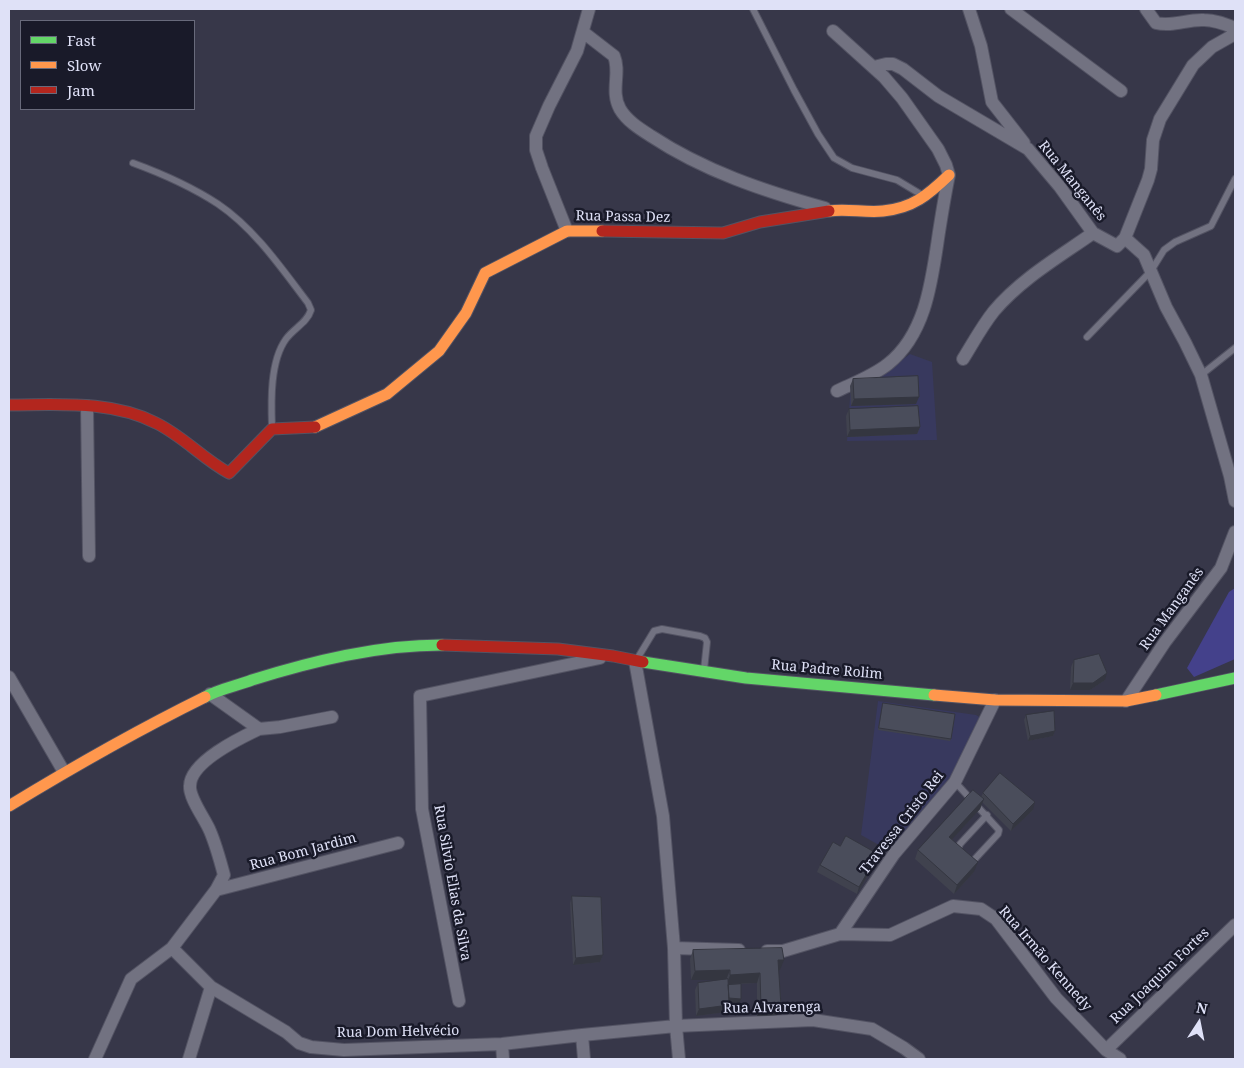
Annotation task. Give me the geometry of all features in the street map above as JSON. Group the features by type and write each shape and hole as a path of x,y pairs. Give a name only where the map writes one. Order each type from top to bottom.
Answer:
{"main road":[{"name":"Rua Passa Dez","path":"272,429 313,428 388,394 439,351 466,313 485,273 567,231 723,233 760,222 832,210 883,211 913,203 925,197 949,175"},
{"path":"9,405 87,406 125,411 156,422 229,473 272,429"},
{"name":"Rua Padre Rolim","path":"9,806 138,730 210,694 284,670 351,654 416,645 470,645 558,649 746,678 995,700 1126,701 1235,678"}],"street":[{"path":"567,231 536,150 536,136 577,51 589,9"},
{"path":"969,9 981,46 992,102 1028,149"},
{"path":"1012,9 1121,91"},
{"path":"1146,9 1156,23 1170,25 1204,20 1223,23 1235,28"},
{"path":"583,32 614,56 616,62 614,96 621,112 636,126 705,167 769,192 832,210"},
{"path":"833,32 874,67 902,98 938,150 949,175 928,292 918,326 888,364 875,373 837,391"},
{"path":"1235,34 1212,47 1193,65 1160,119 1153,140 1148,180 1125,238 1144,255 1166,307 1201,375 1233,474 1235,502"},
{"name":"Rua Manganês","path":"874,67 893,64 903,69 938,96 1028,149 1060,187 1093,233 1116,246 1125,238"},
{"path":"963,359 985,324 1006,298 1024,282 1093,233"},
{"path":"87,406 89,556"},
{"name":"Rua Manganês","path":"1126,701 1165,642 1221,568 1235,532"},
{"name":"Rua Silvio Elias da Silva","path":"459,1001 422,809 420,696 613,656"},
{"path":"635,661 663,816 674,948 676,1026 679,1059"},
{"path":"9,677 64,772"},
{"path":"210,694 259,729"},
{"name":"Travessa Cristo Rei","path":"840,934 894,854 955,782 995,700"},
{"path":"95,1059 131,979 172,948 216,890 224,875 210,831 190,790 191,779 221,748 259,729 332,717"},
{"name":"Rua Bom Jardim","path":"216,890 398,843"},
{"name":"Rua Irmão Kennedy","path":"674,948 784,951 840,934 890,935 953,906 980,909 996,919 1056,998 1106,1050 1120,1059"},
{"name":"Rua Joaquim Fortes","path":"1106,1050 1235,925"},
{"name":"Rua Dom Helvécio","path":"172,948 211,987 286,1032 299,1043 310,1047 344,1050 502,1044 676,1026"},
{"path":"189,1059 211,987"},
{"name":"Rua Alvarenga","path":"676,1026 813,1020 872,1029 919,1059"},
{"path":"582,1035 584,1059"},
{"path":"502,1044 503,1059"}],"lane":[{"path":"753,9 818,134 834,158 852,168 897,180 925,197"},
{"path":"133,163 185,184 220,206 248,229 308,303 311,310 309,317 287,338 277,359 270,400 272,429"},
{"path":"1087,337 1151,271 1164,250 1175,242 1211,226 1235,179"},
{"path":"1201,375 1235,348"},
{"path":"635,661 654,631 662,629 705,638 707,642 704,671"},
{"path":"955,782 987,816 998,828 999,832 973,861 969,862 959,851 959,847 987,816"}],"shaded area":[{"path":"910,354 932,362 937,440 847,441 851,384 891,368"},
{"path":"1235,588 1235,659 1194,677 1187,668 1229,592"},
{"path":"878,701 976,715 983,719 983,730 897,855 861,835"}],"building":[{"path":"918,376 919,397 854,399 853,379"},
{"path":"918,406 920,427 850,430 849,409"},
{"path":"1099,654 1107,673 1093,683 1073,683 1074,660"},
{"path":"883,703 955,714 951,739 879,728"},
{"path":"1054,711 1055,731 1030,736 1026,715"},
{"path":"1000,773 1035,802 1013,824 983,793"},
{"path":"973,790 984,799 949,837 978,862 957,885 918,850"},
{"path":"846,836 878,854 859,887 820,865 833,842 840,846"},
{"path":"572,896 601,897 603,955 576,958"},
{"path":"782,948 784,960 778,960 781,1006 761,1007 760,973 730,975 730,970 695,971 693,950"},
{"path":"728,979 729,1005 699,1009 698,983"},
{"path":"741,984 741,999 729,998 728,985"}],"traffic: fast":[{"path":"205,697 252,680 346,655 394,648 442,645"},
{"path":"643,662 746,678 934,695"},
{"path":"1156,695 1235,678"}],"traffic: slow":[{"path":"829,211 876,211 903,207 912,204 927,194 949,175"},
{"path":"315,427 387,394 439,351 466,313 485,273 567,231 602,231"},
{"path":"934,695 995,700 1126,701 1156,695"},
{"path":"9,806 106,749 205,697"}],"traffic: jam":[{"path":"602,231 723,233 760,222 829,211"},
{"path":"9,405 84,405 121,410 166,428 229,473 272,429 315,427"},
{"path":"442,645 558,649 643,662"}]}
